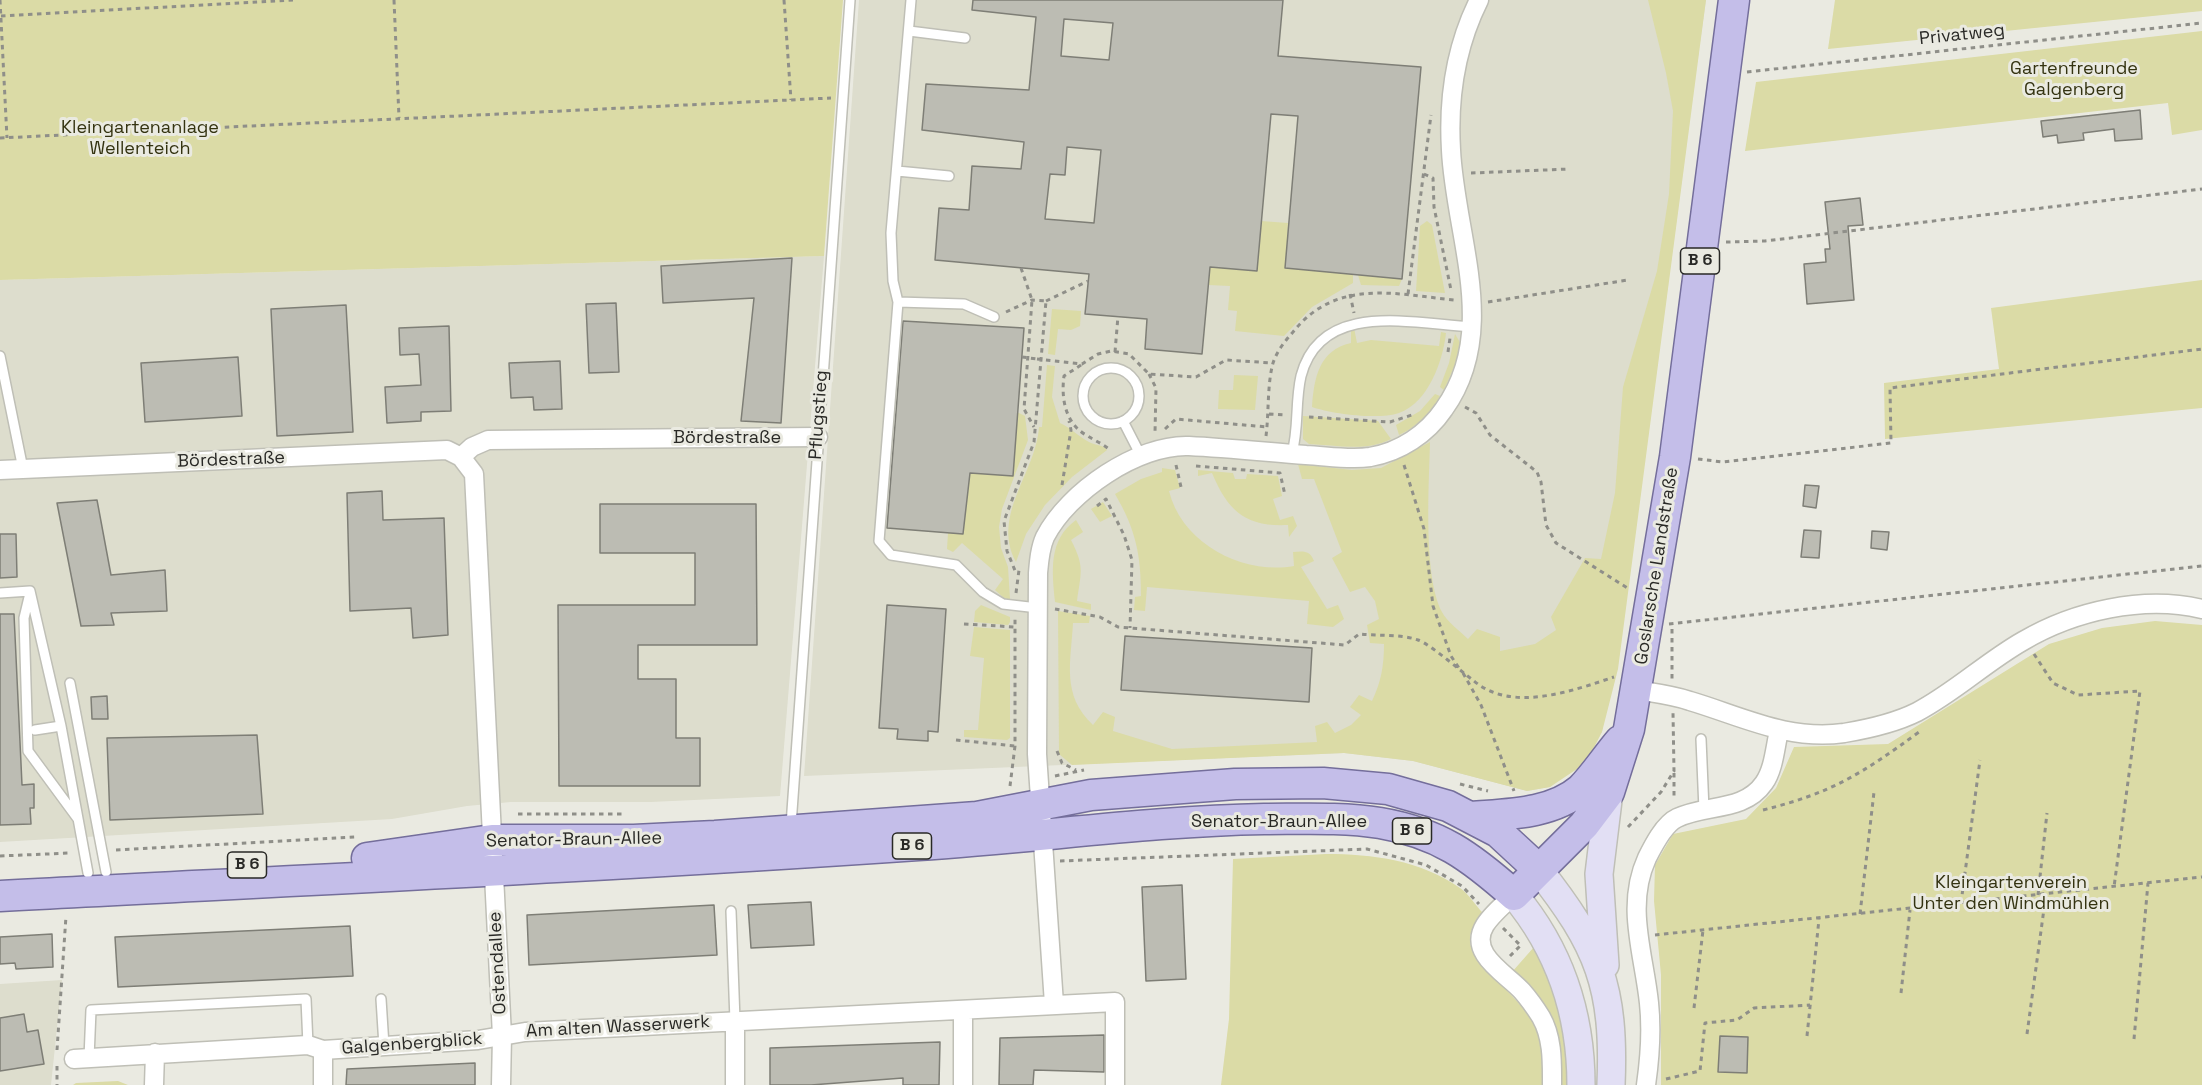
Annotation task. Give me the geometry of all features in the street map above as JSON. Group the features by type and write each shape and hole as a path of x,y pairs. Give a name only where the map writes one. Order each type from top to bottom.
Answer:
{"main road":[{"name":"Goslarsche Landstraße","path":"1538,869 1584,825 1610,792 1629,729 1629,682 1647,627 1675,457 1734,0"},
{"name":"B 6","path":"1472,817 1522,812 1550,806 1580,789 1629,729"},
{"name":"Senator-Braun-Allee","path":"0,877 346,860 492,840 658,839 791,831 977,817 1103,794 1235,784 1323,783 1388,789 1418,796 1472,817 1498,832 1538,869"},
{"path":"1610,792 1599,886 1611,1020 1611,1085"},
{"name":"Senator-Braun-Allee","path":"0,896 493,871 1044,849 1158,823 1290,819 1377,823 1404,828 1451,846 1475,861 1514,895"},
{"name":"B 6","path":"1514,895 1538,869"},
{"path":"1538,869 1579,925 1606,984"},
{"path":"1514,895 1541,929 1568,989 1579,1039 1581,1085"}],"street":[{"path":"1054,1004 1037,754 1047,609 1038,573 1045,536 1060,516 1106,474 1141,456 1179,446 1366,458 1398,448 1429,427 1452,399 1464,371 1472,327 1472,292 1452,174 1450,123 1453,89 1461,50 1479,0"},
{"name":"Bördestraße","path":"0,470 447,450 462,457 472,447 488,440 818,437"},
{"path":"462,457 474,474 492,840"},
{"path":"1629,682 1779,731 1841,734 1880,726 1917,712 2024,640 2061,622 2104,609 2153,605 2202,609"},
{"path":"1646,1085 1651,1046 1649,1001 1637,936 1636,906 1647,860 1660,837 1675,819 1750,798 1765,782 1779,731"},
{"name":"Ostendallee","path":"492,840 501,1085"},
{"path":"1514,895 1491,917 1482,932 1482,948 1488,960 1522,991 1542,1019 1552,1052 1552,1085"},
{"name":"Am alten Wasserwerk","path":"501,1036 525,1032 1115,1002 1115,1085"},
{"path":"963,1010 963,1085"},
{"name":"Am alten Wasserwerk","path":"735,1021 735,1085"},
{"name":"Galgenbergblick","path":"81,1058 154,1053 384,1046 501,1036"},
{"name":"Galgenbergblick","path":"315,1048 323,1085"},
{"path":"154,1053 154,1085"}],"lane":[{"name":"Pflugstieg","path":"791,831 850,0"},
{"path":"911,0 891,233 893,281 898,303 879,541 891,555 956,565 983,592 1003,604 1047,609"},
{"path":"909,31 965,38"},
{"path":"897,171 950,176"},
{"path":"898,303 964,304 994,317"},
{"path":"1292,453 1301,377 1310,357 1331,334 1356,322 1382,320 1472,327"},
{"path":"0,360 23,469"},
{"path":"1110,367 1120,369 1134,380 1138,398 1131,415 1123,421 1105,423 1090,414 1085,407 1083,389 1093,373 1110,367"},
{"path":"1123,421 1141,456"},
{"path":"1,594 30,591"},
{"path":"30,591 61,726 78,819 97,873"},
{"path":"30,591 24,618 28,751 78,819"},
{"path":"70,683 97,873"},
{"path":"35,730 61,726"},
{"path":"1701,739 1704,810"},
{"path":"731,911 735,1021"},
{"path":"81,1058 92,1010 306,999 315,1048"},
{"path":"381,999 384,1046"}],"path":[{"path":"0,0 7,138"},
{"path":"1,16 293,0"},
{"path":"394,0 399,119"},
{"path":"784,0 790,100"},
{"name":"Privatweg","path":"1726,70 1745,72 2202,23"},
{"path":"0,138 843,98"},
{"path":"1408,294 1424,174 1433,178 1452,174 1569,169"},
{"path":"1433,178 1434,207 1453,300 1447,361"},
{"path":"1703,241 1765,241 2202,189"},
{"path":"1021,268 1032,300 1023,409 1035,429"},
{"path":"994,317 1032,300 1046,301 1088,281"},
{"path":"1350,294 1356,322"},
{"path":"1017,575 1007,551 1004,521 1034,442 1039,359 1046,301"},
{"path":"1115,352 1118,316"},
{"path":"1675,457 1723,462 1891,443 1890,388 2202,350"},
{"path":"1060,490 1071,430 1062,395 1064,376 1098,354 1115,352 1129,354 1149,374 1156,388 1155,435 1176,419 1267,427"},
{"path":"1022,357 1082,364"},
{"path":"1149,374 1196,377 1226,360 1273,363"},
{"path":"1452,399 1476,413 1490,435 1537,472 1541,482 1546,525 1556,543 1625,587"},
{"path":"1269,414 1390,422 1420,411"},
{"path":"1069,419 1084,435 1101,442 1115,455"},
{"path":"1390,422 1424,529 1433,606 1451,656 1481,705 1516,798"},
{"path":"1176,465 1182,465"},
{"path":"1188,466 1280,473 1285,495"},
{"path":"1091,509 1106,499 1124,535 1132,560 1130,628"},
{"path":"1647,627 2202,566"},
{"path":"1047,609 1055,602"},
{"path":"1047,609 1056,620"},
{"path":"1047,609 1100,617 1118,627 1130,628 1345,645 1359,634 1420,640 1480,686 1497,695 1542,696 1629,682"},
{"path":"964,624 1015,627 1015,746 1010,786"},
{"path":"2024,640 2053,683 2078,695 2140,691 2114,887"},
{"path":"1759,811 1802,801 1833,789 1864,772 1928,725"},
{"path":"956,740 1015,746"},
{"path":"1057,743 1057,754 1062,763 1077,771"},
{"path":"1961,903 1980,760"},
{"path":"1674,771 1675,819"},
{"path":"1860,914 1874,792"},
{"path":"2038,895 2048,813"},
{"path":"1044,849 1366,849 1426,865 1462,886 1521,946"},
{"path":"1637,936 1910,910 2202,877"},
{"path":"2134,1039 2148,883"},
{"path":"2027,1034 2046,894"},
{"path":"1901,993 1910,910"},
{"path":"57,1085 67,912"},
{"path":"1807,1035 1819,919"},
{"path":"1694,1008 1703,930"},
{"path":"1680,1075 1700,1071 1705,1023 1737,1020 1754,1008 1810,1005"}],"shaded area":[{"path":"859,0 1706,0 1602,732 1550,787 1527,791 1413,761 1344,753 804,776"},
{"path":"824,256 780,796 651,802 511,802 467,806 392,819 0,842 0,280"},
{"path":"62,980 51,1085 0,1085 0,984"}],"green space":[{"name":"Kleingartenanlage Wellenteich","path":"0,0 843,0 824,256 0,280"},
{"path":"1648,0 1706,0 1618,669 1602,732 1586,763 1550,787 1527,791 1413,761 1344,753 1072,765 1059,754 1058,611 1090,616 1089,623 1073,623 1070,665 1072,690 1083,714 1093,725 1103,712 1115,717 1113,731 1172,749 1317,742 1315,726 1327,722 1335,733 1351,725 1361,715 1350,707 1359,695 1372,701 1380,680 1384,652 1384,644 1370,643 1367,625 1379,619 1375,601 1365,587 1350,592 1332,558 1342,552 1314,479 1302,479 1298,464 1352,470 1381,468 1430,442 1428,529 1432,576 1436,596 1444,616 1468,639 1477,629 1500,637 1500,651 1535,644 1556,630 1551,617 1585,558 1601,559 1615,493 1623,387 1657,271 1669,194 1673,111"},
{"path":"1835,0 2202,0 2202,11 1828,49"},
{"name":"Gartenfreunde Galgenberg","path":"2202,31 2202,130 2172,135 2168,103 1745,151 1756,82"},
{"path":"1261,221 1288,223 1286,268 1353,274 1353,283 1312,307 1284,336 1235,331 1237,311 1228,310 1230,286 1208,285 1210,267 1257,270"},
{"path":"1427,221 1432,225 1445,293 1416,291 1420,226"},
{"path":"1358,275 1402,279 1399,286 1361,285"},
{"path":"2202,280 2202,408 1885,439 1884,383 1999,369 1991,308"},
{"path":"1052,309 1081,311 1080,326 1071,330 1058,329 1055,355 1048,354"},
{"path":"1354,328 1357,343 1371,340 1439,346 1441,332 1446,333 1432,380 1426,391 1409,408 1390,415 1368,416 1343,414 1312,407 1314,386 1320,367 1332,352 1351,343 1351,331"},
{"path":"1455,334 1461,344 1458,358 1444,390 1440,387 1449,363"},
{"path":"1047,365 1055,366 1052,397 1060,423 1089,442 1107,450 1072,477 1045,505 1026,534 1016,562 1010,545 1009,528 1017,494 1031,461 1039,427 1042,427"},
{"path":"1234,375 1258,376 1255,410 1218,409 1219,390 1233,390"},
{"path":"1435,394 1440,396 1428,414 1399,435 1396,425 1420,411"},
{"path":"1017,412 1025,416 1028,440 1002,509 999,527 1001,548 1008,567 1010,599 1005,599 995,590 1003,579 962,543 953,552 947,549 948,533 963,534 970,473 1013,476"},
{"path":"1303,416 1378,421 1391,439 1361,447 1309,444 1303,439"},
{"path":"1162,468 1175,470 1180,488 1169,491 1176,510 1201,540 1217,552 1255,566 1275,568 1294,566 1293,552 1308,553 1314,561 1301,567 1327,609 1338,605 1344,619 1333,627 1307,624 1309,601 1147,587 1145,611 1134,610 1135,597 1141,596 1138,555 1128,519 1115,494 1141,479 1162,472"},
{"path":"1198,470 1233,473 1235,479 1246,479 1247,474 1278,476 1282,496 1273,499 1280,520 1293,516 1297,526 1289,537 1288,525 1260,523 1240,514 1225,497 1212,473 1198,476"},
{"path":"1103,502 1112,516 1100,522 1091,509"},
{"path":"1076,520 1083,532 1071,540 1081,570 1077,601 1091,604 1091,610 1055,602 1053,568 1056,547 1060,537"},
{"path":"981,605 1010,617 1010,622 1008,625 974,622 975,611"},
{"name":"Kleingartenverein Unter den Windmühlen","path":"2155,621 2202,625 2202,1085 1661,1085 1661,975 1654,901 1655,865 1673,834 1746,819 1776,788 1794,747 1888,744 2049,644 2102,628"},
{"path":"974,627 1010,630 1010,738 1007,740 964,737 964,730 978,730 984,658 970,656"},
{"path":"1326,854 1379,857 1412,865 1445,878 1466,893 1483,913 1472,930 1470,942 1473,950 1529,1015 1538,1032 1543,1062 1542,1085 1221,1085 1229,1019 1233,859"},
{"path":"1534,947 1560,1008 1567,1036 1569,1085 1562,1085 1560,1061 1512,972"},
{"path":"118,1081 128,1085 73,1085 76,1083"}],"building":[{"path":"973,0 1283,0 1278,56 1421,67 1402,279 1285,268 1298,116 1271,114 1257,271 1210,267 1202,354 1145,349 1147,319 1085,314 1089,274 935,260 939,208 969,210 972,166 1021,169 1024,142 922,130 926,84 1029,90 1036,17 972,10","holes":["1064,19 1113,23 1109,60 1061,56","1067,147 1101,150 1094,223 1045,219 1050,174 1065,175"]},
{"path":"2140,110 2142,139 2115,141 2114,129 2083,133 2084,140 2058,143 2057,135 2043,137 2041,121"},
{"path":"1860,198 1863,225 1848,226 1854,300 1807,304 1804,264 1826,262 1825,249 1830,249 1825,202"},
{"path":"792,258 781,423 741,421 754,298 663,303 661,266"},
{"path":"616,303 619,372 589,373 586,304"},
{"path":"346,305 353,432 277,436 271,309"},
{"path":"903,321 1024,328 1013,476 970,473 963,534 887,528"},
{"path":"449,326 451,411 421,412 421,421 387,423 385,387 421,385 419,354 400,355 399,328"},
{"path":"238,357 242,416 145,422 141,363"},
{"path":"560,361 562,409 534,410 533,397 511,398 509,363"},
{"path":"1805,485 1819,486 1816,508 1803,506"},
{"path":"382,491 383,520 444,518 448,635 413,638 411,608 350,611 347,493"},
{"path":"97,500 111,575 165,570 167,611 111,613 114,625 81,626 57,503"},
{"path":"600,504 756,504 757,645 638,645 638,679 676,679 676,738 700,738 700,786 559,786 558,605 695,605 695,553 600,553"},
{"path":"1804,530 1821,531 1819,558 1801,557"},
{"path":"1872,531 1889,532 1887,550 1871,548"},
{"path":"0,534 16,534 17,577 0,578"},
{"path":"887,605 946,609 938,732 928,731 928,741 897,739 898,729 879,728"},
{"path":"0,614 14,614 22,785 34,784 34,808 30,808 31,824 0,825"},
{"path":"1125,636 1312,648 1309,702 1121,690"},
{"path":"107,696 108,719 92,719 91,697"},
{"path":"257,735 263,814 110,820 107,738"},
{"path":"1182,885 1186,979 1146,981 1142,887"},
{"path":"811,902 814,945 751,948 748,905"},
{"path":"714,905 717,955 529,965 527,915"},
{"path":"350,926 353,976 118,987 115,937"},
{"path":"52,934 53,967 16,969 15,963 0,964 0,937"},
{"path":"24,1014 27,1032 38,1030 44,1064 0,1071 0,1018"},
{"path":"1104,1035 1104,1072 1034,1070 1033,1085 999,1085 1000,1038"},
{"path":"1720,1036 1748,1037 1747,1073 1718,1072"},
{"path":"940,1042 939,1085 903,1085 903,1078 811,1085 770,1085 770,1048"},
{"path":"475,1063 475,1085 346,1085 347,1069"}]}
